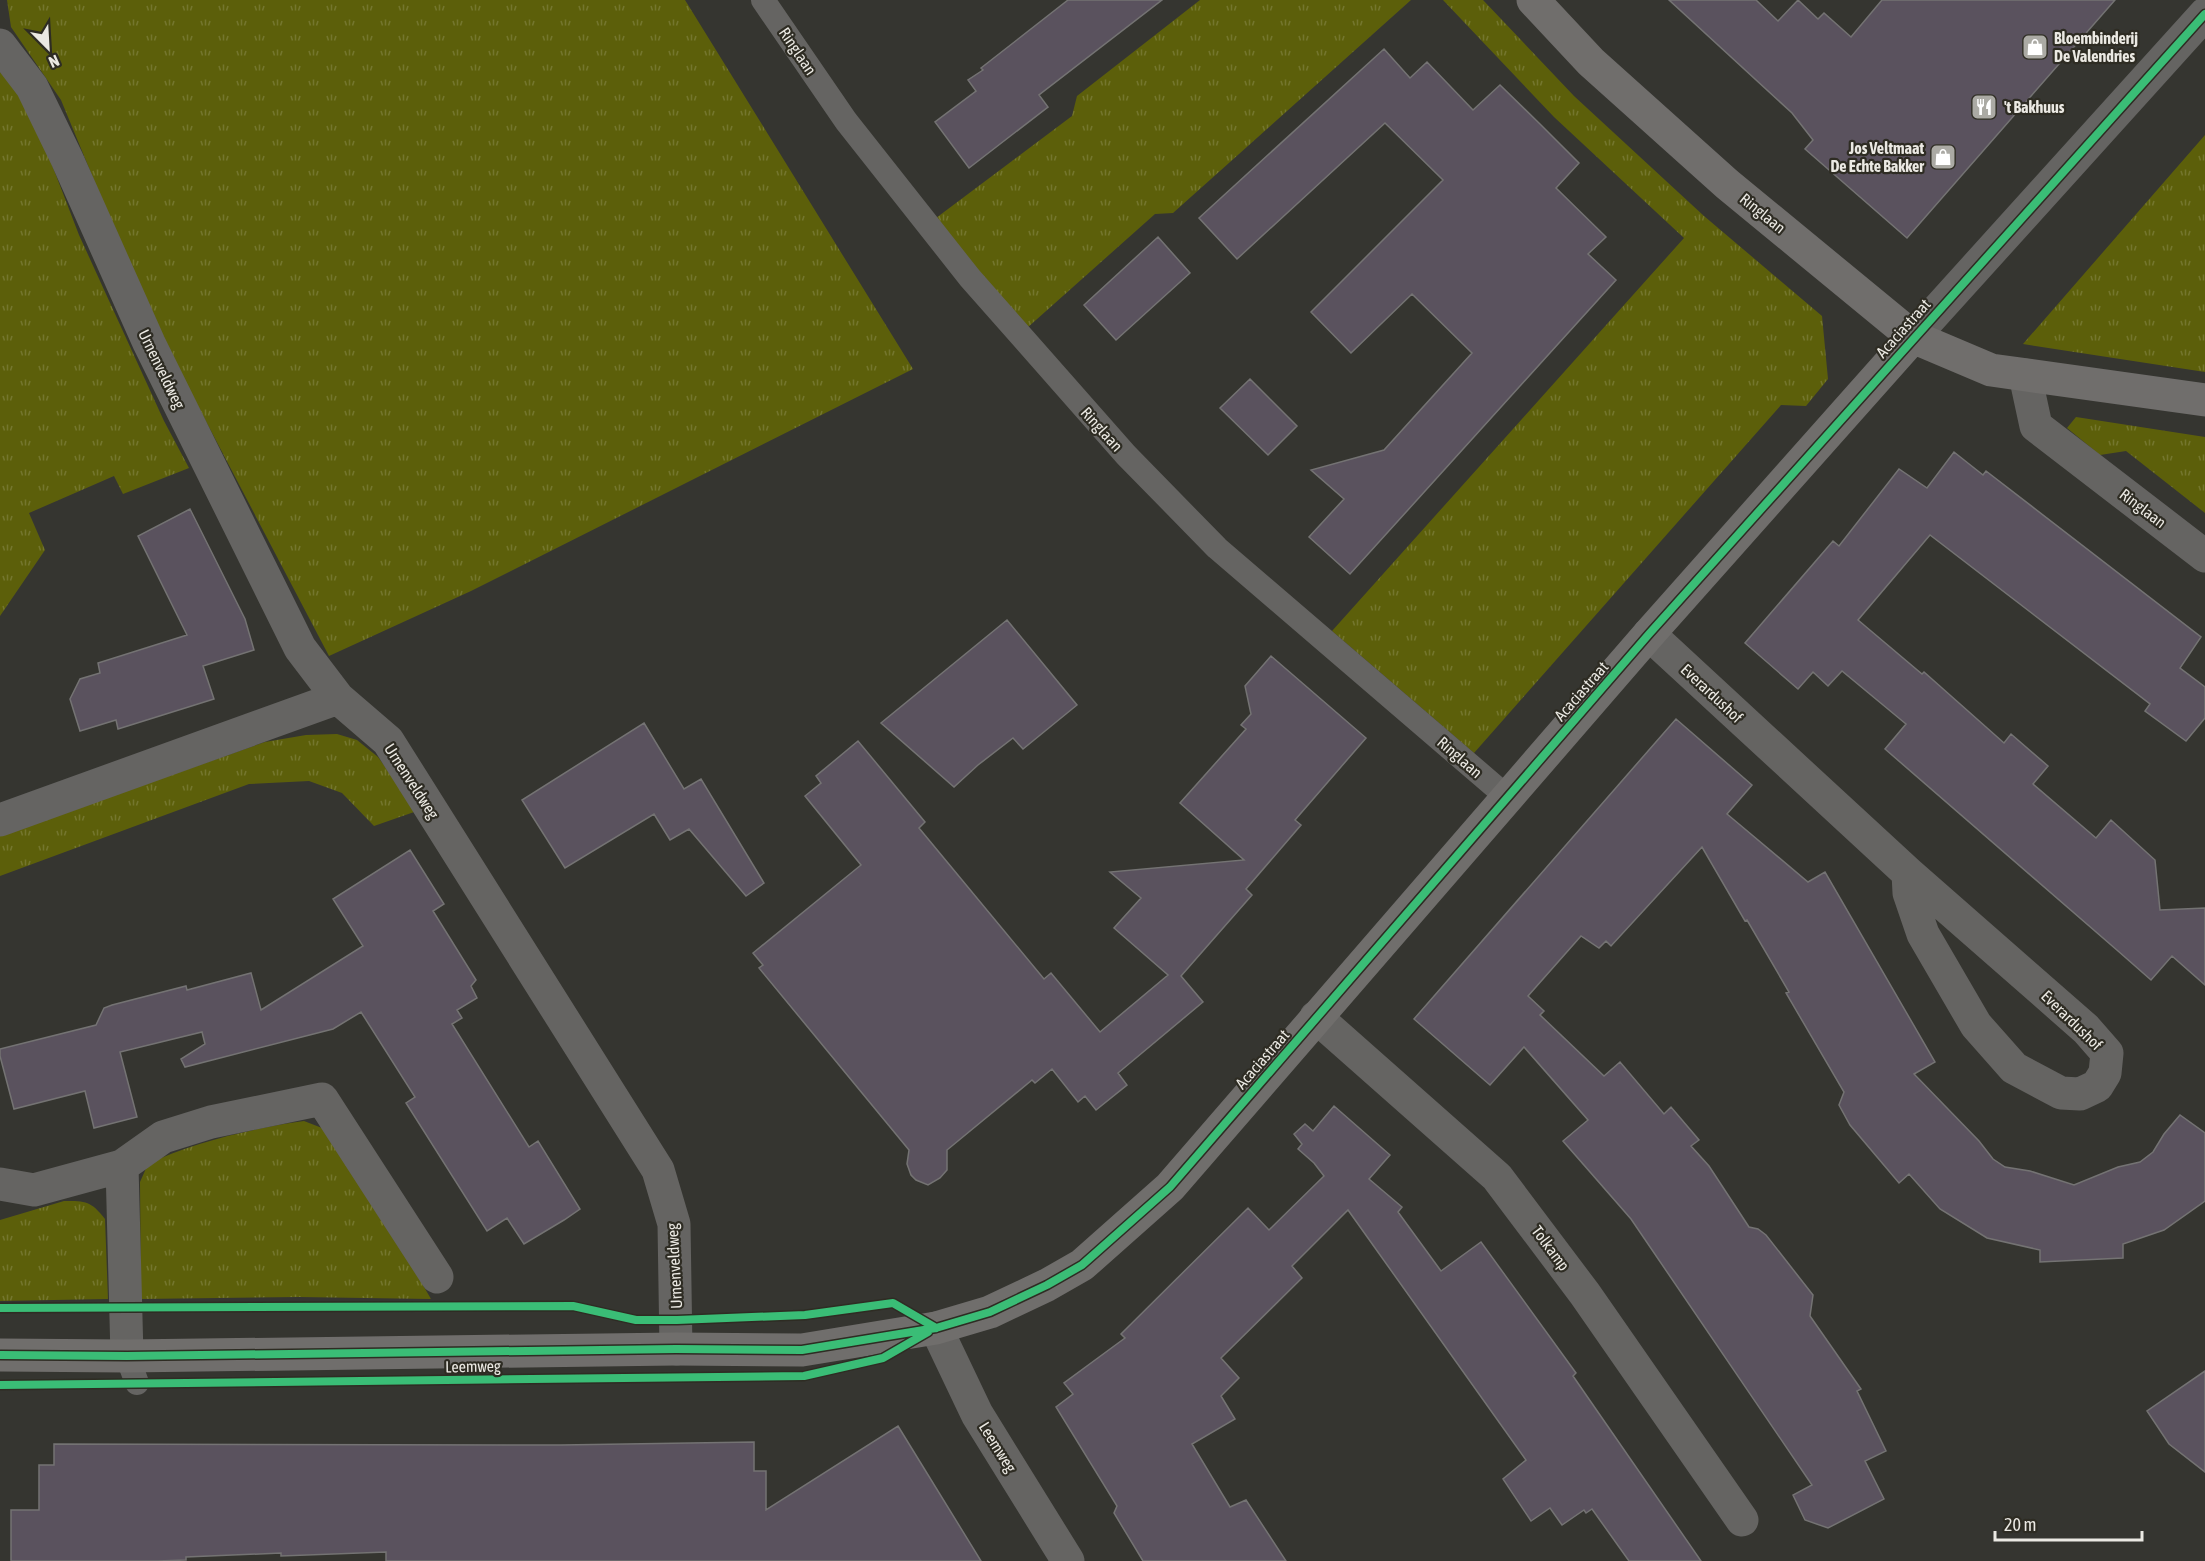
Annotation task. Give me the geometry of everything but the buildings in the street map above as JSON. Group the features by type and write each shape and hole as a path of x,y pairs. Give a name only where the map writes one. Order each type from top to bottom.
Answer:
{"street":[{"name":"Ringlaan","path":"1533,0 1591,62 1726,184 1913,337 1991,370 2205,400"},
{"name":"Acaciastraat","path":"936,1328 990,1312 1047,1285 1082,1265 1170,1187 1649,634 2205,14"},
{"name":"Urnenveldweg","path":"0,45 33,87 149,343 300,648 338,698 388,741 658,1170 674,1224 676,1349"},
{"name":"Ringlaan","path":"2025,375 2036,426 2205,555"},
{"name":"Everardushof","path":"1649,634 1908,873 2086,1029 2107,1053 2105,1073 2097,1086 2080,1094 2061,1093 2014,1068 1976,1025 1923,934 1909,893 1908,873"},
{"path":"0,820 338,698"},
{"name":"Tolkamp","path":"1316,1017 1497,1177 1586,1294 1742,1520"},
{"path":"0,1184 34,1191 122,1166 163,1137 212,1122 322,1099 437,1277"},
{"path":"122,1166 132,1369"},
{"name":"Leemweg","path":"0,1355 132,1369 676,1349 802,1350 936,1328 977,1414 1068,1561"}],"lane":[{"name":"Ringlaan","path":"763,0 846,121 970,278 1126,455 1217,548 1506,797"}],"green space":[{"path":"7,0 685,0 913,369 471,591 329,656 166,345 129,265 61,100 11,27"},
{"path":"1200,0 1411,0 1173,213 1155,214 1027,328 936,218 1072,116 1077,96"},
{"path":"1443,0 1483,0 1574,96 1704,216 1822,316 1828,379 1806,406 1781,405 1474,753 1332,631 1684,238 1554,117"},
{"path":"0,72 18,89 39,131 79,235 164,421 189,468 123,494 114,476 29,513 45,550 0,616"},
{"path":"2205,135 2205,372 2023,344"},
{"path":"2076,417 2205,437 2205,513 2126,451 2100,455 2067,428"},
{"path":"337,734 357,740 378,757 417,811 374,826 342,793 309,781 249,784 0,876 0,835 265,742 306,735"},
{"path":"304,1121 322,1128 340,1142 431,1299 299,1297 141,1299 140,1182 148,1164 184,1149 224,1137"},
{"path":"64,1201 88,1203 105,1219 108,1299 0,1301 0,1220"}],"cycle path":[{"path":"0,1355 802,1350 936,1328 990,1312 1047,1285 1082,1265 1170,1187 1649,634 2205,14"},
{"path":"0,1308 573,1306 636,1320 677,1320 805,1315 893,1303 936,1328"},
{"path":"0,1385 804,1376 883,1358 928,1332"}],"place":[{"name":"Bloembinderij De Valendries","path":"2035,47"},
{"name":"'t Bakhuus","path":"1984,107"},
{"name":"Jos Veltmaat De Echte Bakker","path":"1943,157"}]}
